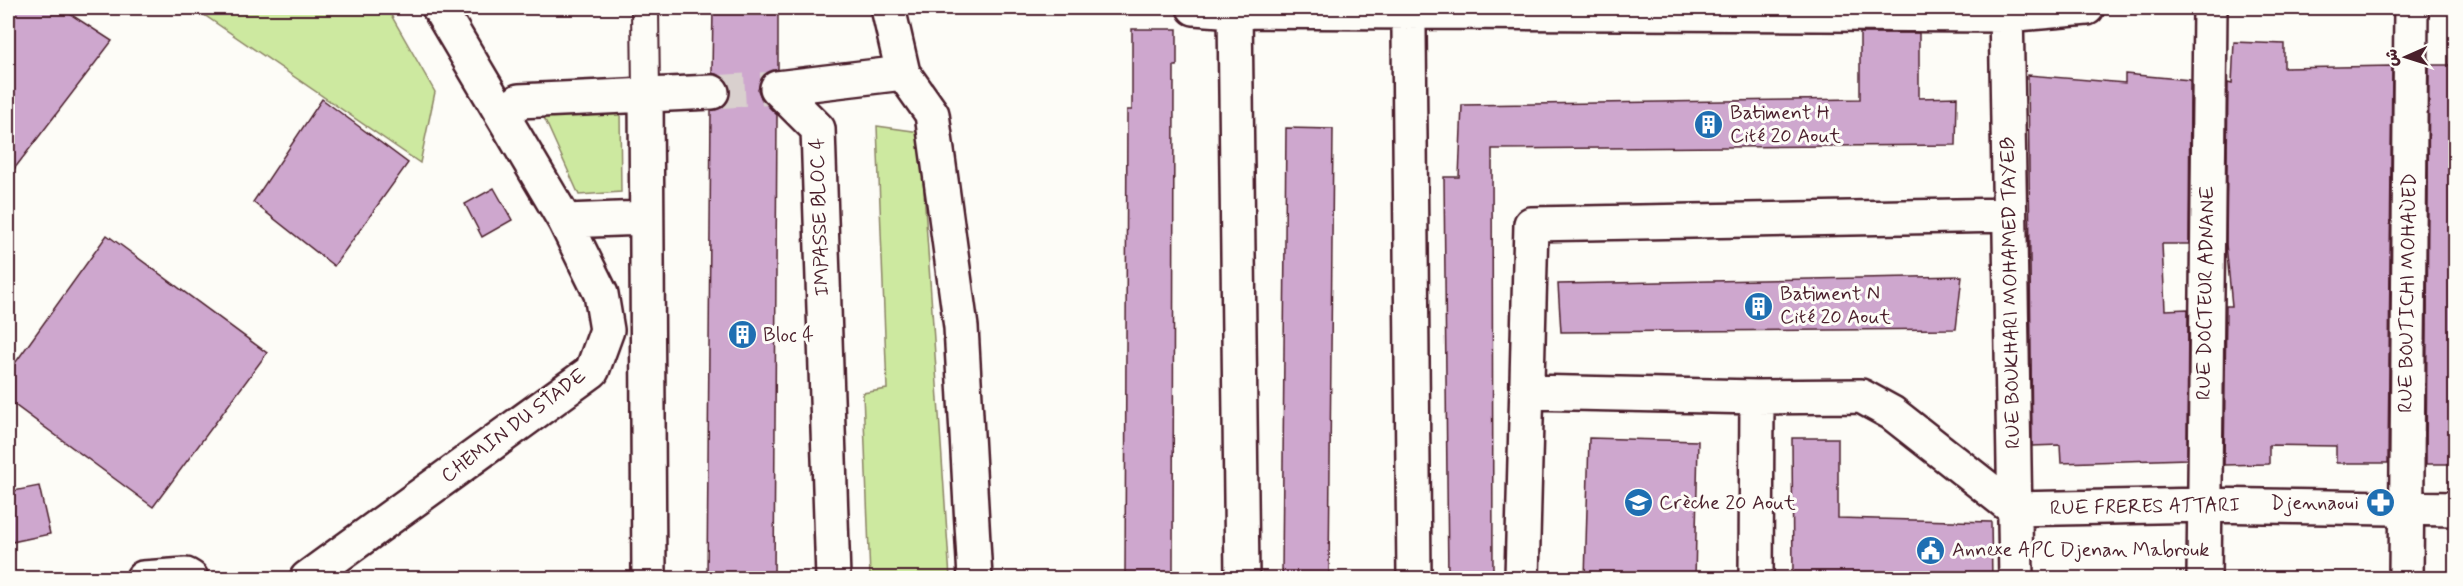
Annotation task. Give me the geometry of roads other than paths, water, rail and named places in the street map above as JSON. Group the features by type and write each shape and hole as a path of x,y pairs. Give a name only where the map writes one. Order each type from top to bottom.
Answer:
{"street":[{"name":"CHEMIN DU STADE","path":"307,579 592,371 607,330 601,294 565,221 439,8"},
{"path":"645,8 649,579"},
{"path":"888,8 903,73 932,114 961,327 975,579"},
{"path":"1194,8 1234,11 2006,11 2087,8"},
{"name":"RUE DOCTEUR ADNANE","path":"2204,579 2210,8"},
{"name":"RUE BOUTICHI MOHAÙED","path":"2406,579 2411,8"},
{"path":"1234,11 1242,579"},
{"name":"RUE BOUKHARI MOHAMED TAYEB","path":"2006,11 2016,579"},
{"path":"1409,30 1414,579"},
{"name":"IMPASSE BLOC 4","path":"833,579 818,129 777,88 903,73"},
{"path":"504,116 519,101 712,92"},
{"path":"1522,579 1531,224 2009,215"},
{"path":"565,221 645,218"},
{"path":"1527,392 1757,397 1861,396 1892,413 2014,509"},
{"path":"1756,579 1757,397"},
{"name":"RUE FRERES ATTARI","path":"2014,509 2204,505 2456,509"},
{"path":"143,579 186,575 191,579"}],"tunnel":[{"path":"712,92 777,88"}],"place":[{"name":"Batiment H Cité 20 Aout","path":"1709,125"},
{"name":"Batiment N Cité 20 Aout","path":"1759,306"},
{"name":"Bloc 4","path":"742,335"},
{"name":"Crèche 20 Aout","path":"1638,503"},
{"name":"Djennaoui","path":"2380,503"},
{"name":"Annexe APC Djenan Mabrouk","path":"1931,550"}]}
